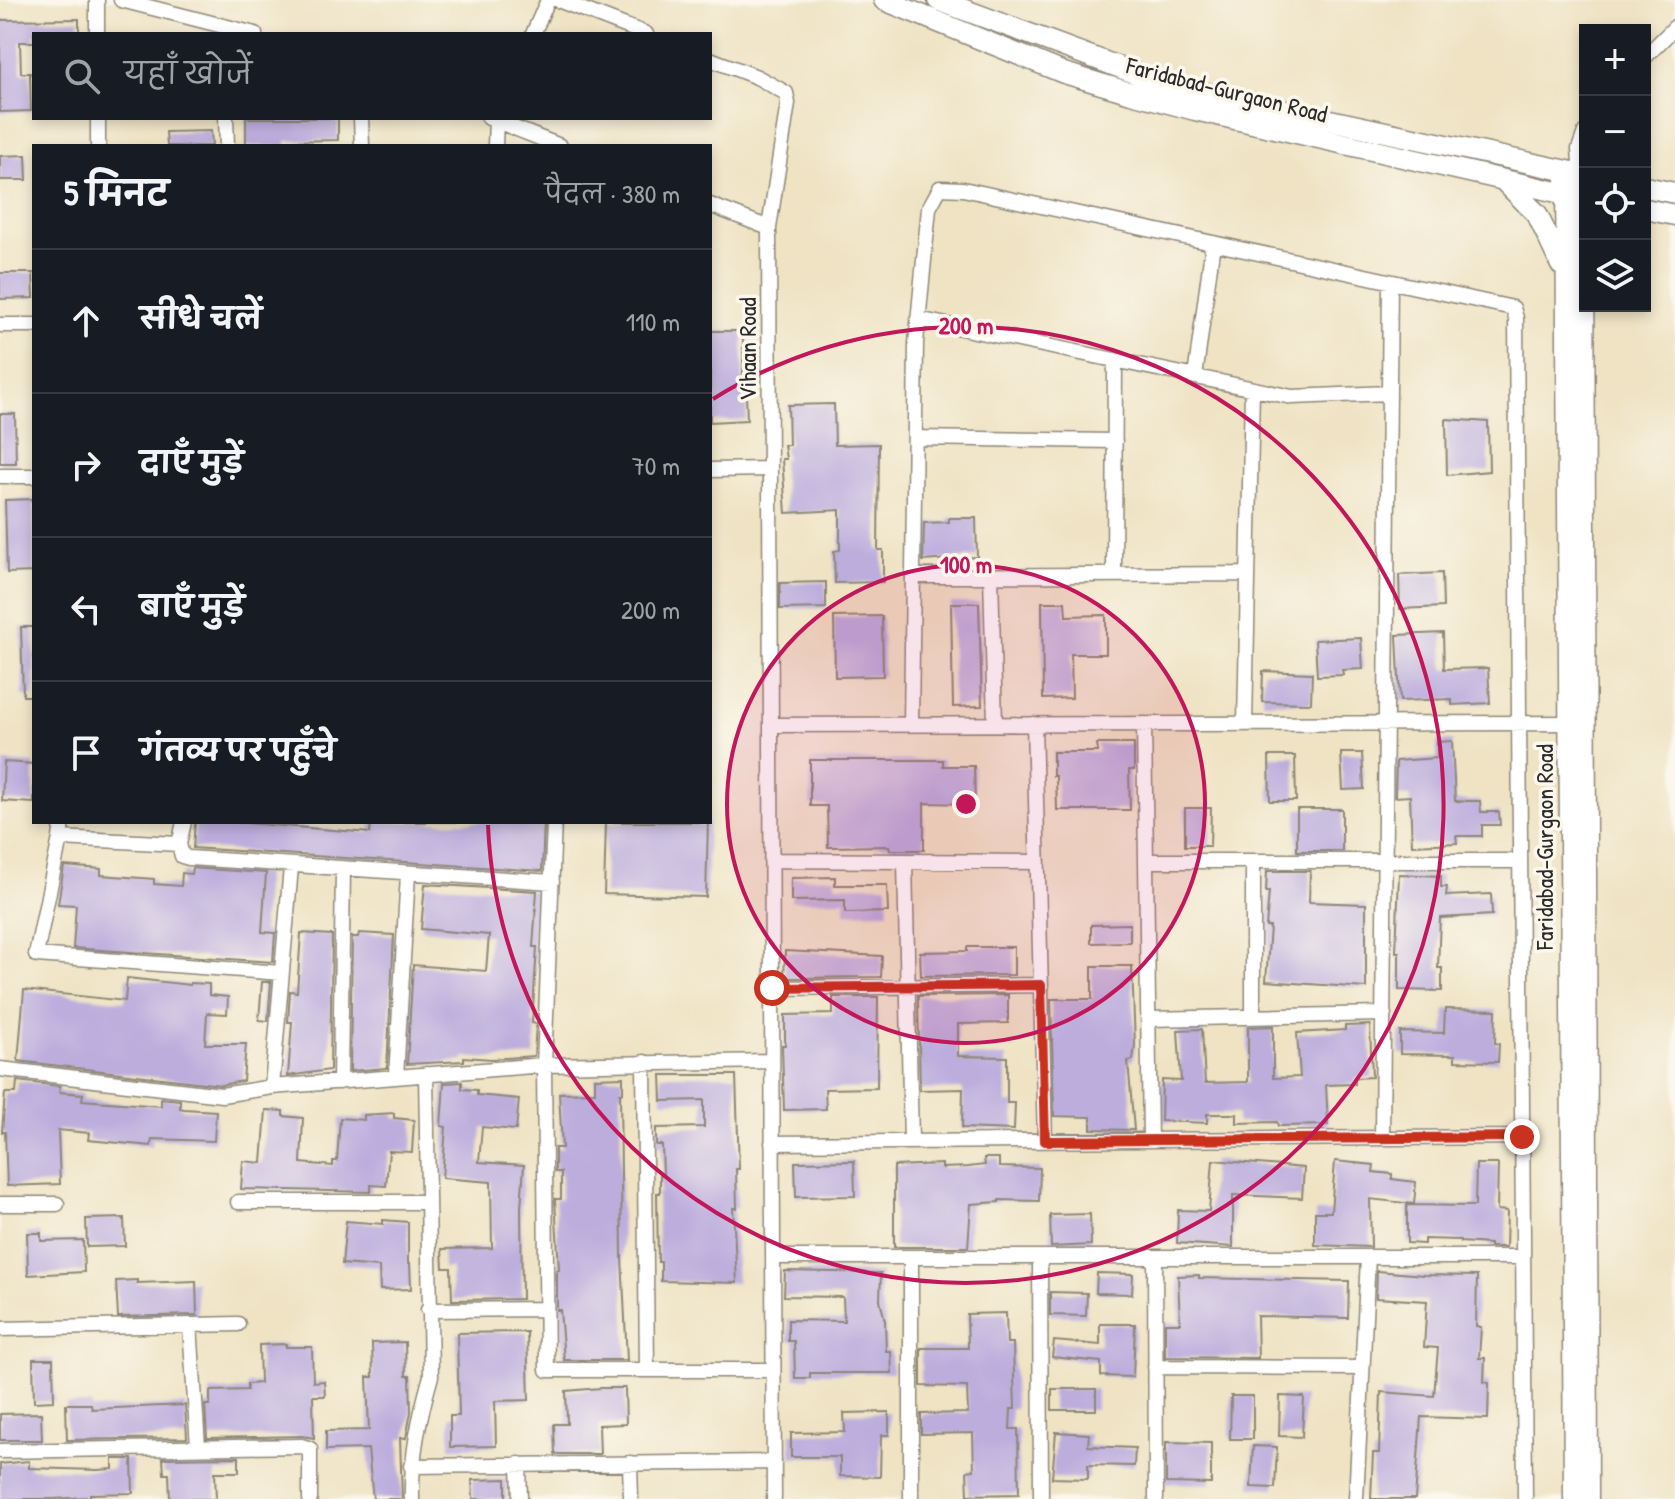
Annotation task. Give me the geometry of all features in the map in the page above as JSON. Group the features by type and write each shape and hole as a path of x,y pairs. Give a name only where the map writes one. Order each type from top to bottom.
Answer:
{"main road":[{"name":"Faridabad-Gurgaon Road","path":"884,0 1064,73 1131,93 1578,197"},
{"name":"Faridabad-Gurgaon Road","path":"938,0 1167,85 1578,173 1574,1499"},
{"path":"1503,180 1537,214 1578,273"},
{"path":"1651,188 1675,193"},
{"name":"Faridabad-Gurgaon Road","path":"1577,723 1588,1499"}],"street":[{"path":"97,0 97,32"},
{"path":"121,0 225,30"},
{"path":"534,32 548,0"},
{"path":"558,0 641,32"},
{"path":"1651,51 1675,27"},
{"name":"Vihaan Road","path":"712,60 757,77 786,93 788,103 769,228 774,1499"},
{"path":"98,120 98,144"},
{"path":"226,120 227,144"},
{"path":"361,120 362,144"},
{"path":"493,120 495,144"},
{"path":"495,120 555,144"},
{"path":"1578,173 1579,149"},
{"path":"911,724 918,319 929,208 940,188 963,189 1513,308 1516,318 1525,1499"},
{"path":"712,206 769,228"},
{"path":"1195,377 1213,243"},
{"path":"1382,1138 1390,282"},
{"path":"918,319 1292,397 1389,393"},
{"path":"0,325 32,325"},
{"path":"1114,575 1115,360"},
{"path":"1245,724 1252,389"},
{"path":"915,438 1115,441"},
{"path":"712,470 770,469"},
{"path":"0,476 32,476"},
{"path":"913,576 1248,574"},
{"path":"991,575 995,724"},
{"path":"771,725 1577,723"},
{"path":"1034,724 1045,1141"},
{"path":"1144,724 1150,1140"},
{"path":"62,824 36,955 281,973"},
{"path":"184,824 179,844 182,856 189,858 552,882"},
{"path":"554,824 544,1065 547,1370 773,1370"},
{"path":"60,838 179,844"},
{"path":"771,860 1038,862"},
{"path":"905,861 911,1142"},
{"path":"1146,861 1520,861"},
{"path":"1253,861 1253,1017"},
{"path":"272,1087 291,867"},
{"path":"340,1082 343,870"},
{"path":"396,1077 408,874"},
{"path":"772,988 1041,985"},
{"path":"1148,1019 1384,1014"},
{"path":"0,1069 222,1095 272,1087 544,1065 772,1061"},
{"path":"644,1062 647,1370"},
{"path":"412,1499 411,1466 418,1423 431,1376 426,1074"},
{"path":"772,1143 1522,1137"},
{"path":"238,1202 427,1202"},
{"path":"0,1204 57,1204"},
{"path":"773,1257 1523,1257"},
{"path":"911,1257 911,1499"},
{"path":"1040,1257 1041,1499"},
{"path":"1155,1257 1156,1499"},
{"path":"1356,1499 1368,1257"},
{"path":"428,1310 546,1309"},
{"path":"0,1329 238,1324"},
{"path":"190,1325 198,1447"},
{"path":"1155,1367 1362,1368"},
{"path":"0,1451 302,1446 310,1449 310,1499"},
{"path":"411,1466 774,1462"},
{"path":"630,1463 631,1499"},
{"path":"519,1464 520,1499"}],"building":[{"path":"79,19 79,32 32,32 32,42 20,42 21,73 30,73 31,111 0,112 0,20"},
{"path":"246,120 338,120 338,140 246,144"},
{"path":"211,131 212,144 167,144 166,132"},
{"path":"26,155 27,180 0,180 0,156"},
{"path":"0,273 32,273 32,298 0,299"},
{"path":"712,331 743,331 743,394 746,394 747,420 712,422"},
{"path":"834,404 835,445 879,444 878,550 883,550 883,582 835,583 834,551 840,550 840,510 786,513 782,459 786,459 784,445 789,445 788,405"},
{"path":"0,414 15,414 16,463 0,463"},
{"path":"1446,419 1488,422 1489,471 1447,475"},
{"path":"32,499 32,572 7,573 5,500"},
{"path":"949,518 976,518 977,557 923,561 924,523 949,522"},
{"path":"1442,573 1443,607 1400,609 1399,575"},
{"path":"826,582 826,608 780,609 780,583"},
{"path":"1042,602 1065,602 1066,616 1106,615 1106,654 1071,654 1072,698 1043,699"},
{"path":"951,603 979,603 982,706 953,707"},
{"path":"882,616 883,676 835,677 834,617"},
{"path":"21,627 32,627 32,696 23,696"},
{"path":"1443,633 1444,669 1488,668 1490,703 1452,705 1452,699 1400,701 1397,635"},
{"path":"1361,638 1363,669 1342,670 1343,675 1317,676 1315,640"},
{"path":"1263,671 1312,673 1311,703 1262,702"},
{"path":"1452,741 1455,801 1480,801 1481,812 1499,812 1500,825 1482,825 1482,836 1456,836 1457,843 1412,845 1410,796 1395,797 1396,761 1437,758 1437,742"},
{"path":"1097,744 1134,744 1134,770 1129,770 1130,810 1057,810 1053,752 1098,752"},
{"path":"1341,753 1362,753 1364,789 1343,790"},
{"path":"1269,756 1295,756 1296,801 1270,801"},
{"path":"810,760 943,760 943,766 974,766 975,804 924,803 924,850 890,850 889,846 828,847 827,806 810,806"},
{"path":"4,762 32,764 32,803 2,801"},
{"path":"1185,808 1211,808 1210,846 1185,846"},
{"path":"1297,809 1342,809 1342,851 1297,851"},
{"path":"195,824 259,824 370,833 371,824 544,824 542,871 193,848"},
{"path":"606,824 708,824 706,897 604,894"},
{"path":"64,866 101,869 101,875 154,879 154,884 181,886 182,873 191,874 192,868 266,873 262,932 275,933 273,962 73,948 76,905 58,904"},
{"path":"1267,871 1310,871 1309,902 1366,904 1366,988 1266,981 1270,927 1266,927"},
{"path":"1399,874 1441,876 1441,887 1447,887 1446,896 1491,894 1492,915 1440,918 1438,968 1442,968 1442,991 1399,990 1399,952 1396,952"},
{"path":"835,877 835,885 887,885 888,912 845,913 845,900 791,901 791,878"},
{"path":"425,884 537,891 533,947 537,947 532,1023 536,1024 534,1056 464,1057 464,1061 407,1064 413,965 486,971 489,935 421,929"},
{"path":"1130,924 1130,942 1091,943 1091,925"},
{"path":"301,933 332,935 330,1070 288,1076 292,1022 288,1022 290,991 297,992"},
{"path":"359,933 394,935 387,1068 350,1071 352,937 358,937"},
{"path":"967,947 1014,947 1014,975 921,976 920,952 967,951"},
{"path":"785,951 882,956 881,977 784,978"},
{"path":"1092,966 1132,966 1135,1045 1133,1060 1128,1061 1134,1130 1091,1129 1091,1117 1054,1116 1051,999 1092,999"},
{"path":"127,978 209,984 209,995 228,997 227,1014 207,1013 205,1044 246,1044 243,1081 221,1085 18,1061 24,990 125,1001"},
{"path":"262,982 271,982 268,1021 259,1020"},
{"path":"1008,995 1008,1023 958,1024 958,1056 1007,1057 1007,1103 1015,1103 1014,1130 962,1128 963,1089 920,1090 918,996"},
{"path":"833,997 878,997 877,1088 825,1089 826,1109 784,1110 782,1045 785,1045 785,1015 833,1014"},
{"path":"1445,1009 1496,1010 1498,1062 1455,1061 1455,1055 1400,1054 1400,1032 1444,1033"},
{"path":"1370,1025 1372,1077 1355,1078 1355,1084 1326,1085 1328,1125 1237,1123 1237,1114 1207,1114 1207,1123 1161,1121 1162,1080 1181,1081 1178,1030 1202,1029 1205,1083 1248,1082 1248,1027 1273,1026 1273,1078 1300,1077 1297,1033"},
{"path":"661,1075 736,1075 739,1169 736,1169 737,1208 733,1208 737,1283 661,1281 657,1193 660,1193 660,1175 663,1175 662,1145 656,1145 656,1128 704,1127 704,1100 662,1101"},
{"path":"623,1077 623,1093 620,1093 622,1257 627,1360 564,1360 560,1310 557,1310 559,1270 555,1199 561,1199 561,1172 555,1172 555,1148 562,1148 559,1093 595,1092 595,1078"},
{"path":"17,1081 60,1086 59,1092 83,1094 82,1100 161,1106 161,1098 180,1100 180,1108 216,1111 214,1141 152,1139 151,1146 88,1140 89,1133 58,1130 60,1184 7,1186 5,1132 2,1132 5,1093 16,1093"},
{"path":"462,1082 462,1089 477,1090 477,1095 519,1099 516,1130 482,1127 479,1162 524,1165 522,1299 452,1300 451,1268 443,1268 442,1249 492,1248 491,1182 442,1178 446,1127 441,1126 444,1083"},
{"path":"266,1110 283,1111 283,1116 303,1118 301,1163 333,1166 333,1161 337,1161 340,1118 364,1120 364,1115 394,1113 394,1118 414,1120 412,1152 389,1151 386,1186 371,1185 371,1192 241,1189 243,1161 262,1163"},
{"path":"984,1158 999,1158 999,1167 1040,1168 1039,1201 999,1200 971,1204 968,1247 894,1247 894,1166 942,1164 942,1168 968,1167 985,1165"},
{"path":"1213,1160 1304,1168 1302,1198 1233,1195 1233,1247 1177,1243 1178,1210 1209,1211"},
{"path":"854,1161 855,1196 796,1197 795,1162"},
{"path":"1335,1161 1374,1165 1373,1172 1392,1174 1392,1179 1416,1182 1414,1204 1370,1199 1371,1247 1315,1245 1315,1212 1331,1212"},
{"path":"1476,1164 1498,1164 1497,1210 1507,1211 1506,1247 1490,1247 1490,1244 1460,1240 1424,1239 1424,1244 1407,1243 1407,1205 1475,1206"},
{"path":"1090,1214 1091,1245 1051,1247 1050,1215"},
{"path":"124,1218 125,1246 87,1247 86,1219"},
{"path":"383,1220 408,1222 411,1289 380,1290 379,1267 342,1264 346,1221 383,1224"},
{"path":"27,1233 41,1233 41,1241 83,1240 84,1272 28,1275"},
{"path":"785,1271 881,1273 880,1300 885,1321 886,1351 891,1351 892,1373 810,1373 810,1378 795,1378 794,1341 788,1341 788,1320 844,1321 843,1297 784,1296"},
{"path":"1377,1271 1477,1276 1476,1326 1481,1327 1479,1358 1485,1358 1484,1382 1489,1383 1488,1419 1421,1417 1415,1499 1371,1499 1373,1453 1379,1453 1381,1392 1434,1396 1438,1348 1424,1347 1427,1301 1376,1298"},
{"path":"1097,1273 1133,1274 1132,1294 1096,1293"},
{"path":"1199,1275 1199,1278 1349,1281 1348,1318 1257,1316 1258,1358 1165,1357 1165,1323 1180,1323 1178,1276"},
{"path":"137,1280 137,1283 196,1281 197,1315 118,1317 116,1281"},
{"path":"1050,1292 1087,1293 1086,1316 1050,1315"},
{"path":"1006,1313 1007,1343 1013,1343 1015,1409 1011,1409 1010,1429 1018,1429 1019,1494 968,1495 967,1471 974,1470 973,1433 921,1434 921,1414 968,1413 967,1387 921,1386 921,1348 968,1348 967,1314"},
{"path":"1100,1324 1135,1324 1133,1377 1101,1376 1101,1362 1052,1357 1054,1341 1100,1345"},
{"path":"527,1332 529,1400 495,1401 496,1446 450,1447 450,1416 459,1416 457,1333"},
{"path":"405,1342 411,1412 406,1438 400,1438 402,1499 373,1499 368,1449 326,1450 326,1431 369,1430 367,1377 373,1377 372,1343"},
{"path":"286,1344 286,1347 312,1347 313,1382 324,1381 325,1396 313,1396 314,1438 207,1438 205,1405 210,1405 210,1391 247,1390 247,1384 260,1383 259,1345"},
{"path":"33,1359 53,1359 54,1401 34,1402"},
{"path":"625,1388 626,1424 599,1425 600,1454 555,1454 554,1424 567,1424 566,1391"},
{"path":"1052,1389 1096,1389 1096,1410 1052,1410"},
{"path":"1231,1396 1253,1396 1253,1439 1230,1439"},
{"path":"1280,1396 1304,1397 1302,1437 1279,1436"},
{"path":"66,1404 91,1404 92,1409 185,1405 187,1438 67,1440"},
{"path":"889,1412 889,1435 881,1435 880,1477 840,1476 840,1457 791,1457 791,1433 845,1432 844,1413"},
{"path":"41,1413 42,1440 0,1440 0,1414"},
{"path":"1056,1432 1089,1434 1088,1446 1135,1448 1134,1466 1088,1465 1088,1479 1052,1478"},
{"path":"1166,1442 1211,1443 1211,1484 1166,1483"},
{"path":"1253,1446 1277,1447 1275,1488 1251,1487"},
{"path":"239,1457 239,1472 215,1472 216,1499 170,1499 169,1474 164,1474 163,1458"},
{"path":"113,1459 132,1459 133,1493 0,1499 0,1464 29,1461 29,1468 97,1470 113,1469"},
{"path":"506,1479 506,1499 473,1499 472,1480"}],"route":[{"path":"772,988 1041,985 1045,1141 1522,1137"}]}
